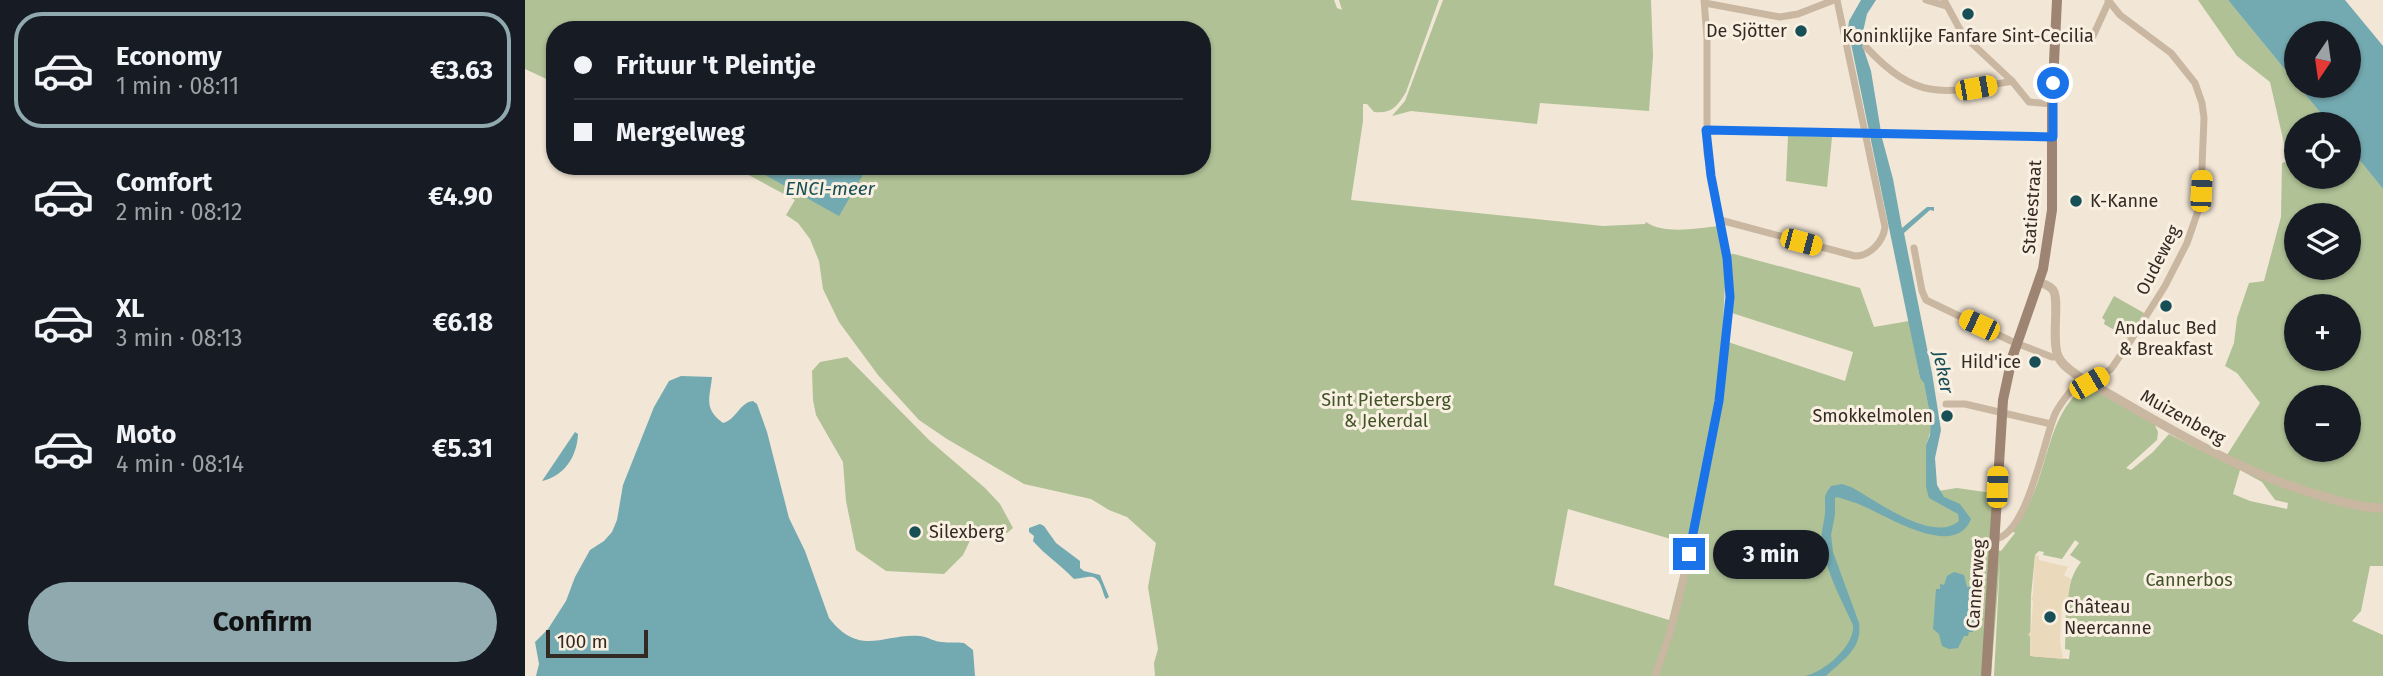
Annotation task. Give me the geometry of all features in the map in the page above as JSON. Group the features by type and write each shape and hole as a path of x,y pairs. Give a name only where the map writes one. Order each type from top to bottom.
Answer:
{"main road":[{"name":"Statiestraat","path":"1997,495 2001,411 2005,385 2039,282 2052,210 2052,104 2057,0"},
{"name":"Cannerweg","path":"1986,676 1997,495"}],"street":[{"path":"1655,676 1675,615 1699,509 1719,401 1730,284 1711,176 1706,130 1705,1 1780,17 1798,14 1835,0 1866,133 1885,227 1883,237 1868,253 1855,256 1720,220"},
{"path":"1926,0 1945,3 1963,35 2012,81 2029,102 2052,104"},
{"path":"2093,36 2108,1"},
{"name":"Oudeweg","path":"1994,539 2008,533 2026,502 2057,409 2085,380 2111,369 2165,286 2187,243 2198,211 2204,118 2195,83 2171,53 2120,15 2108,1"},
{"path":"1866,47 1892,73 1913,84 1940,92 2012,81"},
{"path":"1706,130 2053,137"},
{"path":"1914,248 1926,300 2017,343 2058,357 2055,335 2056,294 2050,287 2039,282"},
{"name":"Muizenberg","path":"2058,357 2066,367 2085,380 2205,449 2267,479 2343,503 2383,508"},
{"path":"1946,404 1965,404 2052,424"}],"green space":[{"name":"Sint Pietersberg & Jekerdal","path":"525,0 1334,0 1337,8 1342,10 1339,0 1439,0 1400,102 1389,111 1380,112 1374,112 1367,104 1363,104 1363,121 1351,200 1603,226 1646,222 1671,230 1719,226 1726,267 1722,340 1845,381 1853,352 1732,313 1733,283 1729,254 1860,288 1874,327 1909,321 1932,427 1926,445 1926,484 1938,491 1957,488 1992,493 1990,548 2001,551 2015,533 2012,531 2034,492 2059,420 2075,395 2087,385 2154,423 2158,432 2157,440 2126,468 2131,470 2169,434 2206,453 2227,455 2260,403 2237,373 2225,366 2234,343 2237,318 2249,283 2264,281 2281,217 2282,163 2284,162 2284,189 2361,189 2361,162 2383,189 2383,566 2370,566 2361,611 2352,621 2383,635 2383,676 1994,676 2000,561 1991,676 1155,676 1154,663 1158,649 1148,587 1156,543 1127,517 1091,499 1024,484 919,420 878,375 839,322 823,289 819,261 810,239 798,223 786,215 795,200 749,175 1211,175 1211,21 546,21 546,79 525,69","holes":["2240,470 2262,482 2275,500 2288,503 2287,509 2250,501 2233,494","1568,509 1688,544 1669,620 1554,585","2075,540 2079,543 2070,555 2081,562 2068,593 2065,649 2070,650 2069,659 2030,656 2035,555 2039,551 2044,552 2043,555 2062,559"]},
{"path":"1443,0 1651,0 1653,56 1649,111 1540,103 1537,124 1411,111 1392,116 1405,101"},
{"name":"Sint Pietersberg & Jekerdal","path":"2198,0 2228,0 2284,68 2284,98 2308,98 2320,112 2284,112 2284,143 2270,82 2237,56"},
{"path":"1788,136 1832,137 1827,187 1786,181"},
{"path":"2114,296 2144,313 2128,338 2104,324 2105,320 2102,318"},
{"path":"847,357 929,440 985,488 1000,504 1013,528 1007,533 985,526 974,532 963,555 944,574 886,571 856,550 846,501 843,462 816,415 813,400 812,371 820,362"}],"shaded area":[{"path":"2035,555 2039,556 2039,560 2068,567 2064,575 2071,579 2067,605 2062,605 2060,642 2063,659 2030,656 2031,637 2028,635 2031,631"}],"water":[{"path":"1861,0 1876,0 1867,14 1862,36 1902,228 1927,207 1934,207 1934,211 1930,210 1904,233 1941,430 1935,458 1937,485 1944,497 1960,504 1971,519 1963,531 1951,536 1936,536 1903,525 1857,503 1835,498 1831,535 1833,552 1859,623 1858,640 1845,659 1826,676 1805,676 1813,674 1837,657 1852,633 1853,625 1830,575 1822,543 1825,498 1831,486 1842,484 1851,487 1889,510 1920,524 1948,527 1959,521 1958,514 1929,498 1926,487 1926,445 1931,421 1848,29 1849,21"},
{"path":"2228,0 2345,0 2383,46 2383,189 2361,162 2361,112 2320,112 2308,98 2361,98 2361,21 2284,21 2284,68"},
{"name":"ENCI-meer","path":"765,175 863,175 839,216"},
{"path":"681,376 712,377 710,407 723,423 749,402 757,404 789,518 805,551 829,618 840,630 862,640 920,636 939,642 964,643 973,650 975,676 536,676 539,664 535,642 548,629 566,601 590,550 612,532 617,520 623,485 654,407 669,381"},
{"path":"575,432 578,434 577,442 568,464 557,475 542,481"},
{"path":"1040,524 1056,543 1080,561 1080,568 1100,575 1109,597 1106,599 1096,579 1074,579 1033,541 1034,536 1029,532 1029,528"},
{"path":"1954,572 1964,575 1967,587 1972,587 1971,592 1975,592 1973,632 1964,636 1958,648 1949,649 1942,646 1939,634 1933,629 1936,589 1940,589 1940,584 1944,585 1947,576"}],"place":[{"name":"Koninklijke Fanfare Sint-Cecilia","path":"1968,14"},
{"name":"De Sjötter","path":"1801,31"},
{"name":"K-Kanne","path":"2076,201"},
{"name":"Andaluc Bed & Breakfast","path":"2166,306"},
{"name":"Hild'ice","path":"2035,362"},
{"name":"Smokkelmolen","path":"1947,416"},
{"name":"Silexberg","path":"915,532"},
{"name":"Château Neercanne","path":"2050,617"}],"route":[{"path":"1689,554 1719,401 1730,297 1730,274 1707,153 1706,130 2053,137 2053,83"}],"water label":[{"name":"Jeker","path":"1944,372"}],"park label":[{"name":"Cannerbos","path":"2189,580"}]}
